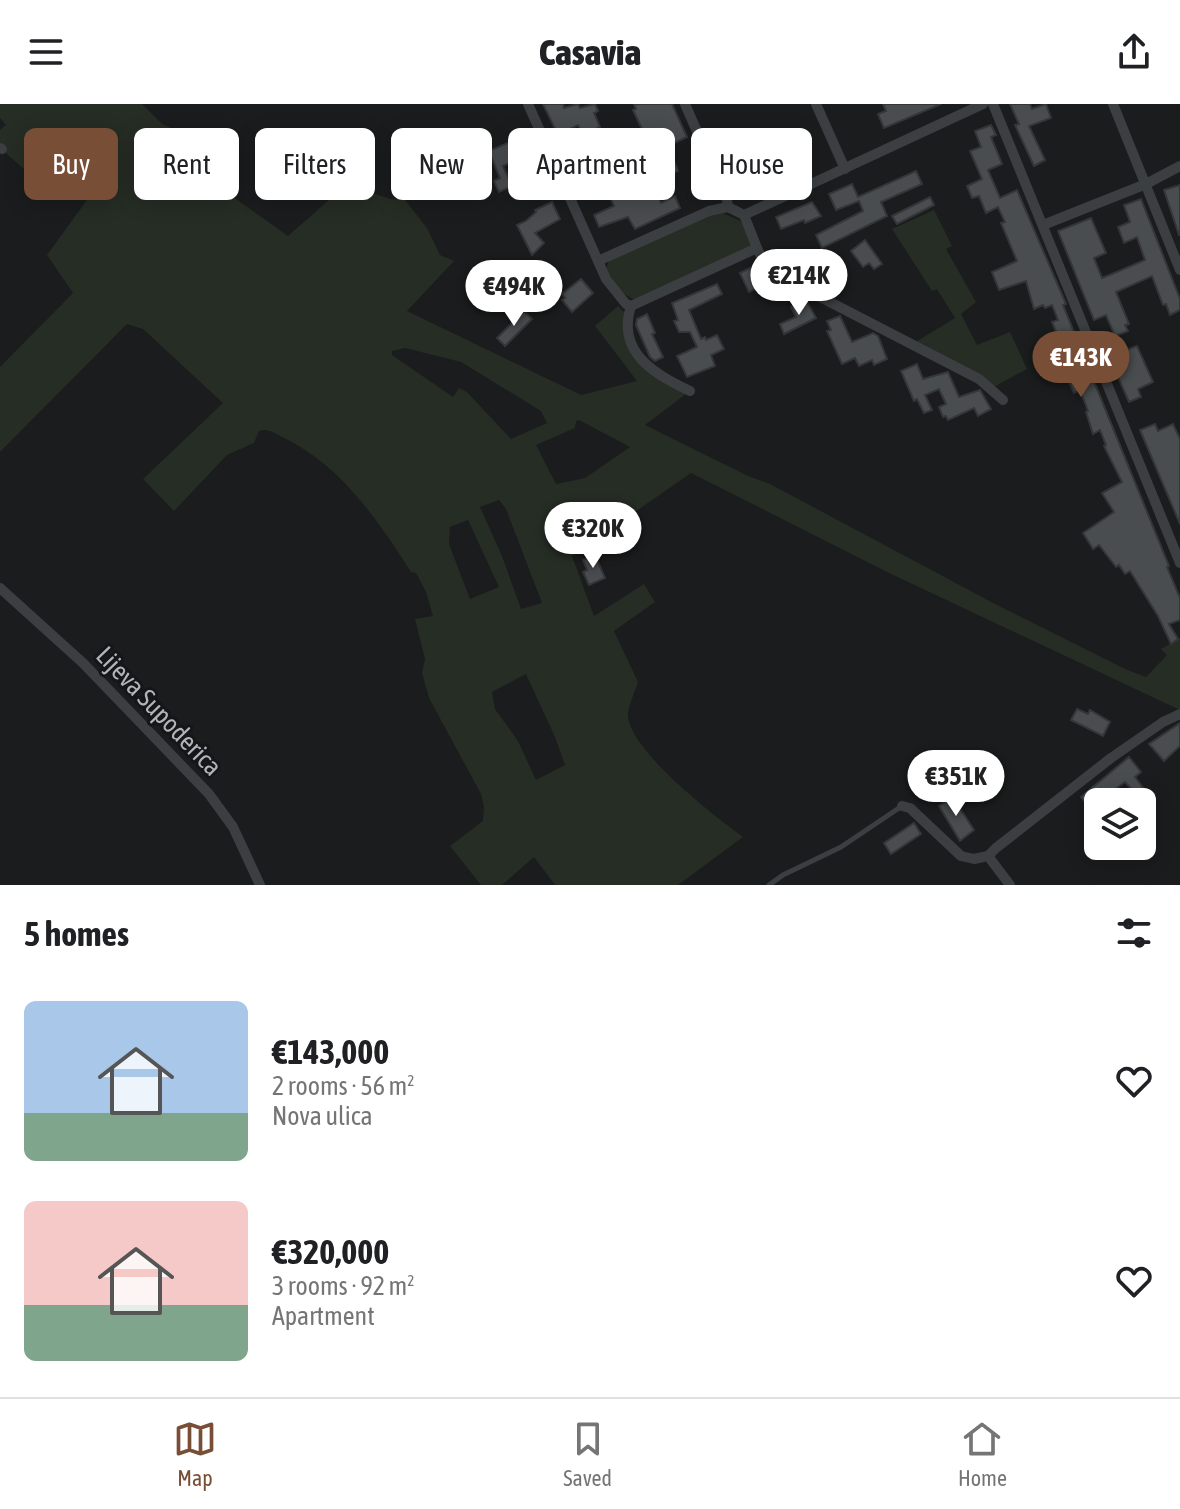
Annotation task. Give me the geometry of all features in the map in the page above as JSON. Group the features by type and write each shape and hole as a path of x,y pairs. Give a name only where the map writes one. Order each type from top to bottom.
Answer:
{"street":[{"path":"528,104 606,279 626,304 631,306 757,248"},
{"path":"685,104 728,207"},
{"path":"816,104 845,169"},
{"path":"744,215 983,104"},
{"path":"993,104 1179,555"},
{"path":"1113,104 1180,270"},
{"path":"1043,225 1146,184 1180,166"},
{"path":"598,261 709,211 728,207 744,215 772,279 783,293 808,292 826,300 979,379 1003,400"},
{"path":"631,306 628,327 642,363 661,377 690,391"},
{"name":"Lijeva Supoderica","path":"0,588 83,663 209,794 233,827 260,885"},
{"path":"902,806 910,808 961,856 991,860 1111,758 1180,714"},
{"path":"991,860 1010,885"}],"lane":[{"path":"769,885 841,847 902,806"}],"shaded area":[{"path":"0,104 142,104 162,124 171,128 134,128 134,200 238,200 288,236 329,200 375,200 375,194 391,200 405,200 427,228 440,255 454,261 407,311 581,395 637,381 595,326 618,306 628,316 633,344 639,355 656,371 690,391 645,425 770,484 997,605 1127,670 1146,677 1167,655 1161,649 1180,638 1180,710 889,573 691,473 609,530 615,540 572,556 594,616 644,584 655,602 614,631 638,682 628,713 633,731 658,765 743,837 678,885 555,885 534,857 502,885 481,885 450,846 483,821 484,807 481,794 429,698 422,673 425,659 415,619 433,616 426,592 416,573 411,572 371,513 340,478 303,449 262,430 254,443 227,455 174,511 143,479 223,403 143,329 127,324 0,452 0,367 73,293 47,255 87,200 118,200 118,128 24,128 24,169 0,148 0,130 6,125 0,118","holes":["405,348 461,362 541,411 547,423 511,439 467,392 459,388 453,397 392,355 392,351","579,420 630,447 585,478 556,484 536,445 575,428","499,500 506,509 542,603 521,609 480,507","468,520 499,587 470,599 449,544 450,527","526,674 565,765 536,780 518,741 495,709 492,692"]},
{"path":"934,210 952,246 946,249 976,302 961,314 977,345 1010,332 1027,369 990,389 911,345 955,318 937,289 932,291 892,229"},
{"path":"722,213 741,221 752,246 636,300 622,292 606,269 610,258 705,216"}],"building":[{"path":"543,104 563,104 564,108 578,104 580,108 595,104 598,111 594,113 600,127 579,128 578,125 555,128"},
{"path":"634,104 672,104 687,137 675,143 675,128 641,128 633,110 636,109"},
{"path":"883,104 941,104 884,128 878,114 886,111"},
{"path":"1010,104 1030,104 1032,109 1046,104 1051,118 1029,126 1045,160 1034,166 1015,125 1019,124"},
{"path":"991,125 996,135 991,137 1002,164 988,170 1000,198 1017,190 1066,304 1063,305 1169,566 1180,598 1180,620 1169,624 1178,639 1171,644 1130,571 1125,574 1119,565 1116,567 1099,545 1093,549 1083,533 1114,512 1102,493 1122,482 1104,446 1100,430 1093,434 1080,390 1074,393 1069,383 1075,380 1060,348 1046,354 1043,346 1059,339 1052,322 1058,320 1052,305 1034,309 1026,281 999,290 992,272 1017,261 1001,223 1005,222 998,207 986,213 979,196 972,198 967,186 982,179 970,151 981,147 975,131"},
{"path":"508,143 508,164 503,166 508,188 499,192 494,181 500,178 492,150"},
{"path":"916,171 922,184 881,202 887,216 822,248 816,235 863,211 859,201 836,210 829,194 852,184 858,197"},
{"path":"1180,185 1180,235 1179,235 1164,190"},
{"path":"675,196 680,208 635,229 628,217 599,227 594,215 614,206 611,200 660,200 661,203 675,200"},
{"path":"930,197 934,205 897,224 892,216"},
{"path":"1141,199 1180,299 1180,310 1170,315 1152,276 1116,292 1129,324 1125,325 1128,331 1115,336 1106,315 1094,320 1058,231 1091,218 1106,253 1094,258 1102,278 1145,260 1137,237 1124,243 1118,227 1130,222 1124,205"},
{"path":"552,202 560,219 535,233 544,243 532,255 517,225 526,221 535,210"},
{"path":"812,202 821,216 781,229 776,217"},
{"path":"865,240 882,264 874,269 869,263 863,267 851,251"},
{"path":"808,260 815,269 792,285 783,274 793,266 796,270"},
{"path":"756,265 764,285 749,292 740,273"},
{"path":"581,279 593,293 572,312 562,300 565,298 562,294"},
{"path":"717,284 722,294 689,310 701,339 717,335 724,349 711,355 715,366 687,377 677,356 697,347 690,332 679,332 672,303"},
{"path":"806,300 816,318 784,334 780,324 796,317 791,307"},
{"path":"524,311 532,319 505,346 497,338"},
{"path":"647,314 663,357 655,361 650,357 636,325 637,319"},
{"path":"840,316 852,342 873,333 878,336 887,359 874,365 872,360 859,366 855,358 842,364 827,331 831,330 827,321"},
{"path":"1120,344 1123,351 1137,346 1153,382 1138,389 1141,397 1129,402 1106,350"},
{"path":"917,364 923,379 948,372 959,397 980,390 991,409 978,416 974,408 948,420 946,416 943,417 939,407 946,404 939,389 925,395 932,410 924,413 917,399 914,401 901,371"},
{"path":"1155,424 1158,431 1173,424 1180,439 1180,524 1140,430"},
{"path":"595,555 605,578 589,585 583,572 587,570 583,560"},
{"path":"1077,709 1088,714 1090,710 1110,722 1103,736 1071,720"},
{"path":"1180,723 1180,746 1164,761 1149,744"},
{"path":"1129,757 1141,772 1135,777 1143,788 1131,788 1125,782 1117,788 1092,788"},
{"path":"952,796 974,830 960,841 939,806"},
{"path":"914,823 921,834 891,854 884,843"}]}
